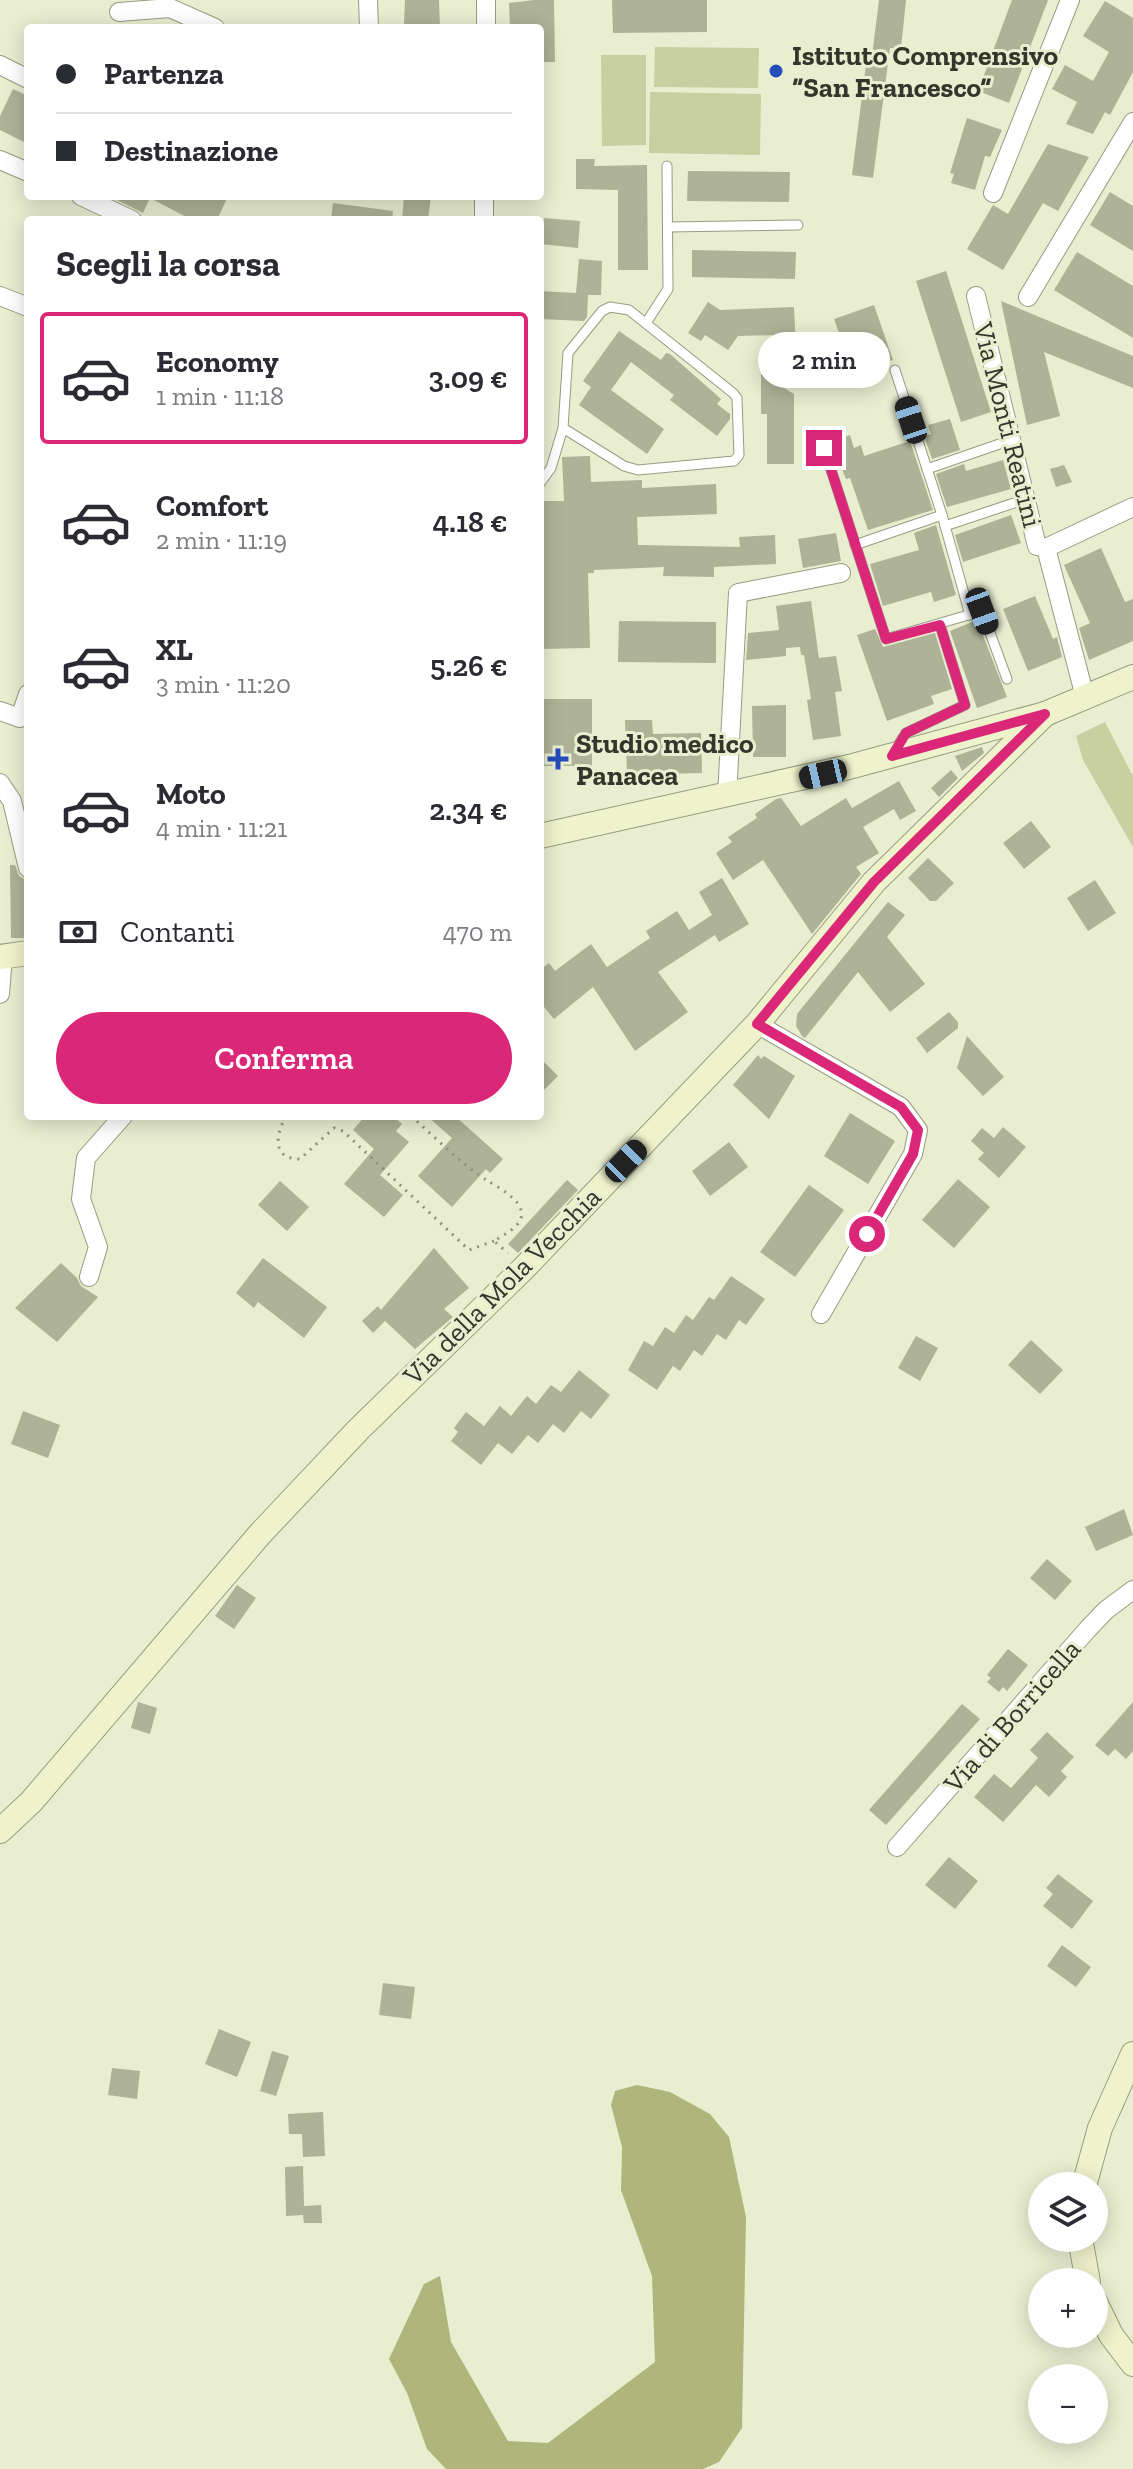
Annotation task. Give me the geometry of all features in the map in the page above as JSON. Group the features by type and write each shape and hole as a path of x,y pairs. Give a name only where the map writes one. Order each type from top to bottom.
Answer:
{"street":[{"path":"368,0 369,24"},
{"path":"486,0 486,24"},
{"path":"993,193 1070,0"},
{"path":"119,12 170,8 206,24"},
{"path":"0,65 24,77"},
{"path":"1028,297 1133,122"},
{"path":"0,160 24,170"},
{"path":"90,200 124,216"},
{"path":"0,296 24,305"},
{"name":"Via Monti Reatini","path":"976,296 1037,546 1046,548 1133,507"},
{"name":"Via Monti Reatini","path":"1046,548 1085,697"},
{"path":"727,796 738,593 841,573"},
{"path":"544,835 727,796 892,756 1045,714 1133,677"},
{"path":"0,711 24,719"},
{"name":"Via della Mola Vecchia","path":"0,1831 31,1802 260,1534 358,1430 524,1268 757,1024 874,882 1045,714"},
{"path":"0,783 12,801 24,851"},
{"path":"0,994 1,957 24,954"},
{"path":"757,1024 901,1107 918,1130 913,1154 821,1314"},
{"path":"89,1277 98,1247 81,1199 86,1158 119,1120"},
{"name":"Via di Borricella","path":"897,1847 1087,1630 1106,1610 1133,1590"},
{"path":"1088,2172 1100,2128 1133,2054"},
{"path":"1108,2328 1133,2364"}],"lane":[{"path":"646,323 668,289 667,166"},
{"path":"668,227 798,225"},
{"path":"544,478 551,468 563,428 570,349 602,311 610,307 629,310 735,395 737,459 638,470 624,466 563,428"},
{"path":"895,370 942,515 970,615"},
{"path":"927,469 1011,440"},
{"path":"824,448 886,639 982,611 1007,679"},
{"path":"945,526 1026,499"},
{"path":"855,545 942,515"},
{"path":"892,756 906,733 965,705 940,625"}],"path":[{"path":"284,1120 277,1138 278,1149 283,1154 300,1159 334,1128 343,1131 469,1250 494,1241 513,1229 521,1217 521,1210 514,1200 482,1178 416,1120"},
{"path":"494,1241 524,1268"}],"green space":[{"path":"655,47 759,48 758,88 654,87"},
{"path":"601,55 646,55 646,145 602,146"},
{"path":"650,92 761,94 760,155 649,153"},
{"path":"1105,722 1133,776 1133,847 1083,760 1076,736"},
{"path":"637,2085 670,2092 710,2114 729,2137 746,2217 742,2428 719,2462 703,2469 446,2469 427,2449 407,2393 389,2359 424,2284 440,2276 451,2342 508,2441 548,2443 655,2362 652,2276 621,2190 622,2147 611,2105 615,2091"}],"building":[{"path":"405,0 439,0 440,24 404,24"},
{"path":"554,0 555,62 544,62 544,24 510,24 509,3"},
{"path":"612,0 707,0 707,32 613,33"},
{"path":"879,0 906,0 901,48 890,48 873,178 852,175 866,64 871,64"},
{"path":"1012,0 1048,0 1009,103 978,91"},
{"path":"1105,1 1133,18 1133,72 1110,115 1105,112 1093,134 1066,124 1077,102 1052,89 1065,65 1093,81 1109,52 1083,36"},
{"path":"13,89 24,94 24,142 0,130 0,116"},
{"path":"967,118 1002,130 990,157 985,156 975,190 951,183 954,174 950,173"},
{"path":"1048,144 1089,157 1058,211 1043,203 1003,270 967,249 993,205 1008,214"},
{"path":"576,159 595,159 594,166 647,165 648,270 618,270 618,190 576,189"},
{"path":"688,171 790,172 789,202 687,201"},
{"path":"1110,192 1133,206 1133,251 1090,225"},
{"path":"117,200 149,200 143,213"},
{"path":"154,200 226,200 219,216 184,216"},
{"path":"404,200 430,200 428,216 402,216"},
{"path":"333,203 393,211 392,216 331,216"},
{"path":"544,218 580,221 578,248 544,244"},
{"path":"692,250 796,252 795,279 692,277"},
{"path":"1077,252 1133,286 1133,338 1054,290"},
{"path":"579,259 602,261 601,295 588,295 584,321 544,319 544,291 576,293"},
{"path":"946,271 991,412 961,422 916,281"},
{"path":"1001,301 1133,356 1133,388 1044,352 1060,416 1027,425"},
{"path":"708,302 720,310 794,307 796,349 779,350 778,335 738,336 728,350 705,335 701,341 688,333"},
{"path":"874,305 893,360 853,374 834,319"},
{"path":"619,331 661,360 666,353 670,354 721,399 717,404 730,414 730,419 717,436 670,400 674,395 631,362 611,390 664,429 647,454 579,405 591,387 583,381"},
{"path":"761,374 794,394 794,464 767,464 767,414 761,414"},
{"path":"950,419 960,450 932,459 924,436 931,434 928,425"},
{"path":"850,435 854,448 861,445 864,456 910,441 933,510 868,530 850,478 846,479 831,442"},
{"path":"590,456 591,482 642,480 642,488 716,484 717,514 637,517 638,545 740,547 739,537 775,535 776,564 714,567 714,577 663,576 664,567 594,570 594,573 588,573 590,648 544,649 544,501 564,501 562,457"},
{"path":"1003,460 1011,489 947,507 936,474 964,464 966,471"},
{"path":"1064,465 1072,482 1056,487 1050,469"},
{"path":"1011,515 1021,543 963,562 955,535"},
{"path":"936,525 956,595 934,602 931,592 883,606 870,564 919,550 914,533"},
{"path":"836,533 841,561 803,568 798,539"},
{"path":"1101,548 1125,602 1133,599 1133,641 1089,660 1079,628 1090,623 1064,565"},
{"path":"1035,596 1053,639 1057,637 1062,657 1028,671 1003,609"},
{"path":"811,601 819,658 836,656 842,691 835,692 841,736 813,740 807,700 811,699 800,647 786,648 786,656 746,660 748,633 779,630 776,606"},
{"path":"977,620 1007,697 977,708 950,631"},
{"path":"619,621 716,622 716,663 618,662"},
{"path":"875,629 883,647 935,633 952,689 931,696 934,704 887,721 857,635"},
{"path":"544,699 592,699 592,766 544,766"},
{"path":"786,705 786,757 753,757 752,706"},
{"path":"625,720 652,720 653,734 701,733 702,773 660,774 660,782 644,783 644,771 627,772"},
{"path":"982,747 984,753 962,771 955,756"},
{"path":"951,770 958,778 939,797 931,788"},
{"path":"899,781 916,811 900,820 894,809 863,827 879,853 856,867 861,874 812,934 763,860 733,880 716,853 732,842 728,837 757,818 755,814 776,799 781,798 801,826 846,798 852,808"},
{"path":"1031,821 1051,847 1024,869 1003,843"},
{"path":"928,858 954,883 936,901 930,901 908,878"},
{"path":"10,865 15,865 19,876 24,879 24,938 11,938"},
{"path":"722,878 749,924 719,942 715,935 658,972 688,1012 635,1051 593,987 554,1019 544,1007 544,967 549,963 555,971 591,944 607,967 650,938 646,931 677,911 689,930 712,915 699,892"},
{"path":"1095,880 1116,913 1088,931 1067,898"},
{"path":"888,902 905,915 887,937 925,984 890,1012 858,972 805,1038 796,1026 797,1014"},
{"path":"949,1012 958,1022 958,1028 927,1053 916,1038"},
{"path":"967,1036 1004,1077 983,1096 957,1068"},
{"path":"758,1055 795,1076 769,1119 733,1085"},
{"path":"544,1062 558,1076 544,1090"},
{"path":"850,1113 895,1141 868,1184 824,1156"},
{"path":"362,1120 398,1120 402,1124 396,1131 409,1142 380,1175 403,1195 384,1217 344,1184 374,1149 353,1130"},
{"path":"432,1120 459,1120 503,1159 490,1173 486,1169 452,1207 418,1176 452,1138"},
{"path":"1003,1127 1026,1147 999,1178 978,1159 984,1153 971,1141 982,1128 994,1138"},
{"path":"729,1142 748,1167 710,1196 692,1171"},
{"path":"958,1179 990,1207 954,1248 922,1220"},
{"path":"567,1180 578,1190 518,1253 508,1244"},
{"path":"280,1181 309,1207 287,1231 258,1205"},
{"path":"809,1185 844,1210 795,1277 760,1252"},
{"path":"434,1248 469,1288 444,1309 453,1317 415,1349 385,1321 373,1333 362,1321 378,1306 381,1310"},
{"path":"263,1258 327,1307 304,1338 258,1302 254,1308 236,1293"},
{"path":"61,1263 81,1286 98,1297 57,1342 15,1308"},
{"path":"731,1276 765,1299 746,1325 739,1320 726,1340 717,1334 702,1356 694,1350 680,1371 673,1366 657,1390 628,1370 644,1341 653,1346 665,1327 674,1333 686,1315 693,1320 709,1297 714,1300"},
{"path":"916,1336 938,1348 920,1381 898,1368"},
{"path":"1031,1340 1063,1370 1040,1394 1008,1365"},
{"path":"579,1370 610,1395 591,1419 581,1411 564,1433 553,1424 538,1443 528,1435 512,1454 498,1443 481,1465 451,1441 458,1432 454,1428 466,1412 484,1426 500,1406 511,1416 527,1396 536,1404 551,1385 561,1392"},
{"path":"23,1411 60,1425 48,1458 11,1444"},
{"path":"1124,1509 1133,1535 1096,1551 1085,1527"},
{"path":"1047,1559 1072,1581 1055,1600 1030,1578"},
{"path":"237,1585 256,1598 234,1629 215,1616"},
{"path":"1008,1649 1028,1665 1007,1691 1003,1687 999,1692 987,1682 991,1678 987,1675"},
{"path":"138,1702 157,1708 150,1734 131,1728"},
{"path":"1133,1702 1133,1751 1126,1759 1115,1749 1108,1756 1095,1745"},
{"path":"962,1704 980,1719 886,1825 869,1810"},
{"path":"1047,1732 1074,1757 1061,1771 1067,1777 1049,1797 1036,1785 1003,1822 974,1797 994,1774 1011,1788 1038,1758 1030,1750"},
{"path":"949,1857 978,1881 955,1909 925,1885"},
{"path":"1058,1874 1093,1901 1072,1929 1043,1906 1053,1894 1046,1888"},
{"path":"1062,1945 1091,1967 1076,1987 1047,1966"},
{"path":"383,1983 415,1987 411,2019 379,2015"},
{"path":"219,2029 251,2042 237,2077 205,2064"},
{"path":"272,2051 289,2056 276,2096 260,2091"},
{"path":"112,2068 140,2071 137,2099 108,2095"},
{"path":"323,2112 325,2156 303,2157 302,2134 289,2134 288,2114"},
{"path":"303,2166 304,2206 321,2205 322,2223 304,2223 303,2215 286,2216 285,2167"}],"place":[{"name":"Istituto Comprensivo “San Francesco”","path":"776,71"},
{"name":"Studio medico Panacea","path":"558,759"}],"route":[{"path":"824,448 886,639 940,625 965,705 906,733 892,756 1045,714 874,882 757,1024 901,1107 918,1130 913,1154 867,1234"}]}
